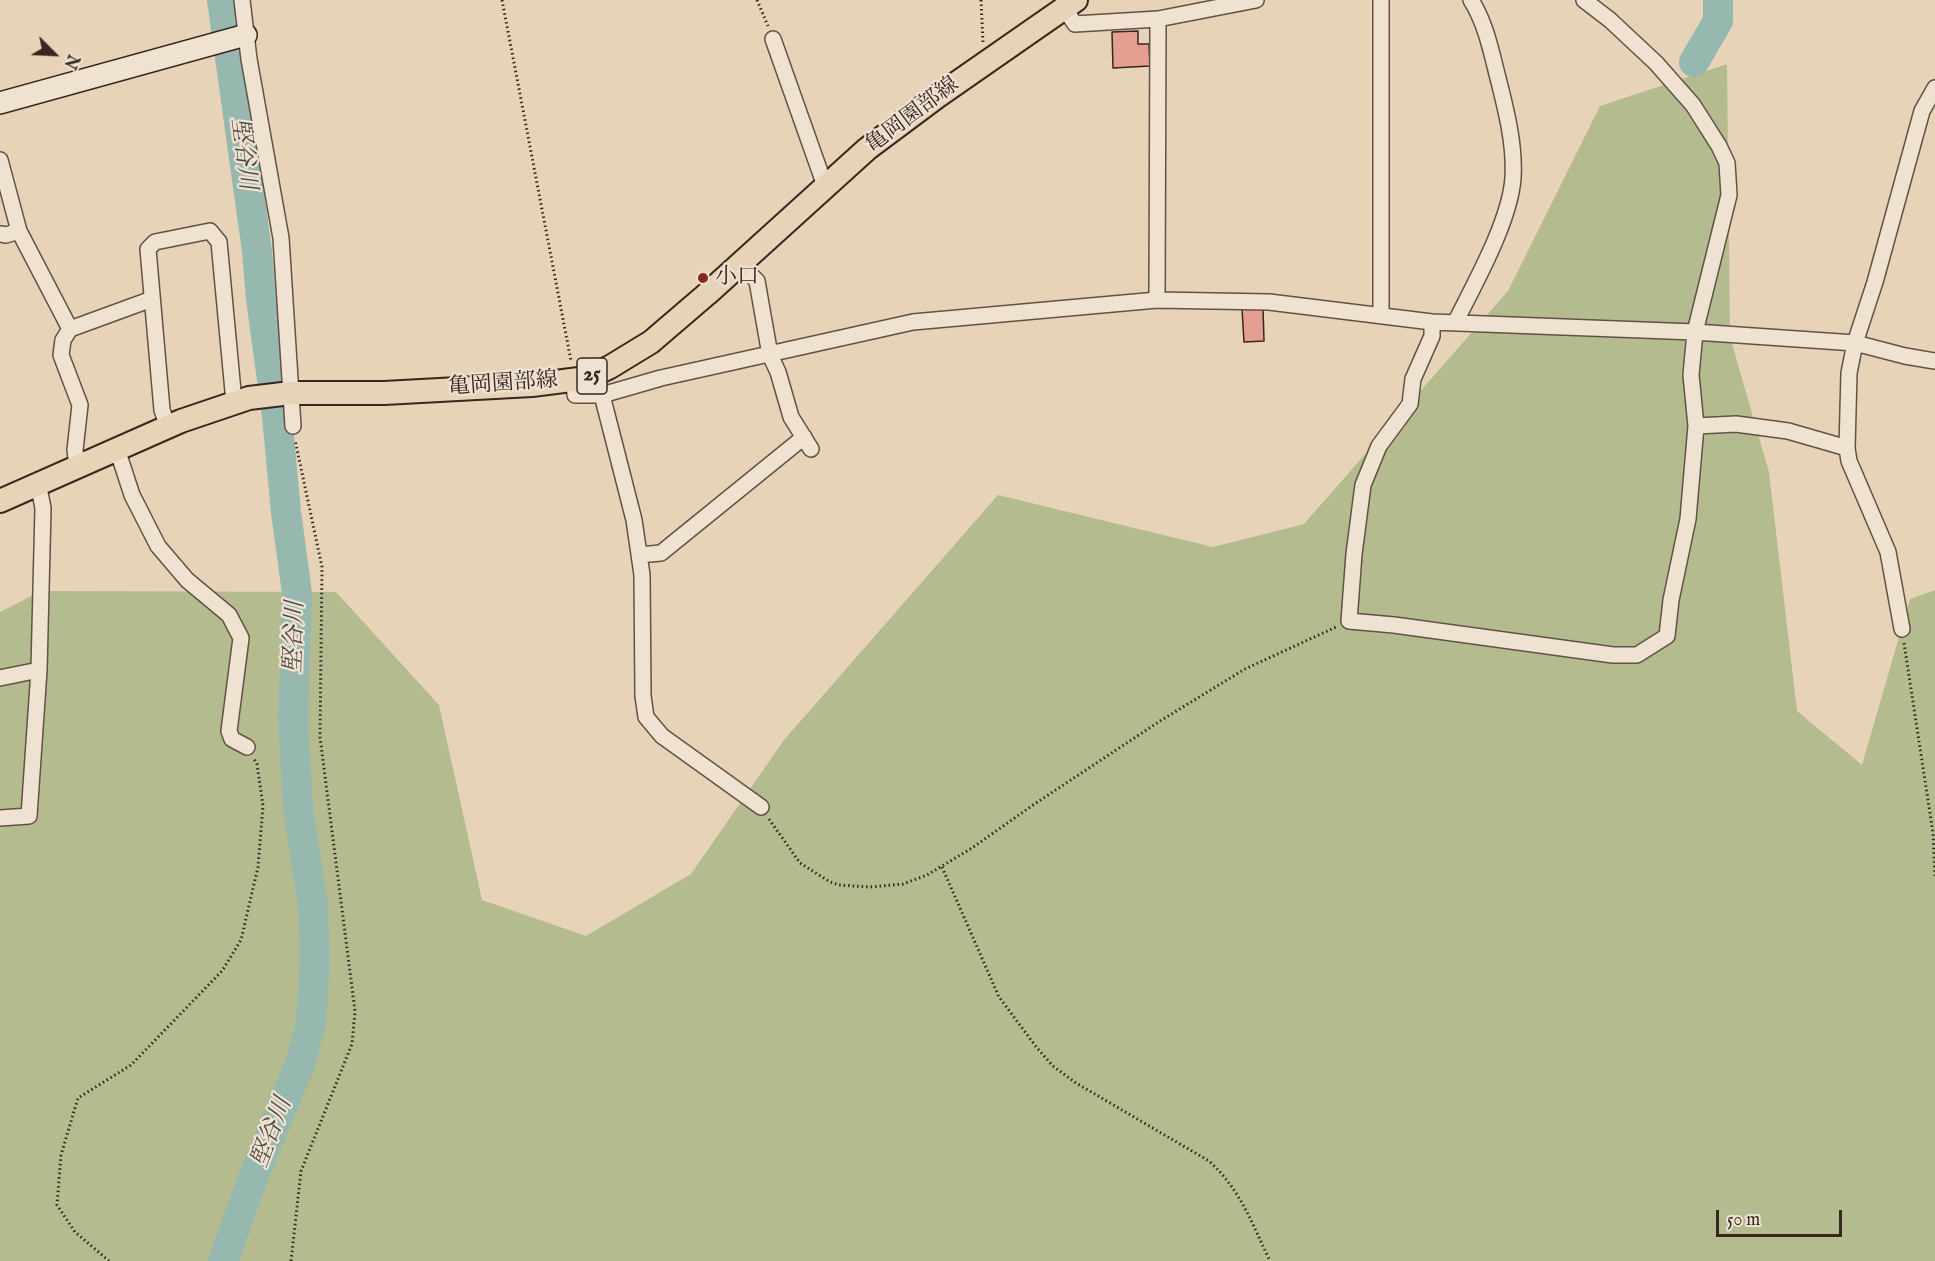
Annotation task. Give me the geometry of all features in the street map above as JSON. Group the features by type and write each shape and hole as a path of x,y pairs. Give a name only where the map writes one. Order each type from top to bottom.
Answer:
{"main road":[{"name":"亀岡園部線","path":"0,501 168,426 234,402 291,393 384,393 532,385 587,378 651,342 867,149 938,96 1070,4"}],"street":[{"path":"242,0 249,59 281,238 293,426"},
{"path":"1070,4 1075,24 1158,19 1256,0"},
{"path":"1381,0 1382,316"},
{"path":"1455,323 1501,226 1513,180 1513,149 1502,96 1482,17 1472,0"},
{"path":"1432,322 1432,336 1413,379 1410,404 1379,446 1363,485 1354,554 1349,621 1613,655 1637,655 1667,636 1671,600 1688,519 1696,426 1691,375 1695,332 1729,195 1727,163 1693,105 1656,63 1610,20 1584,0"},
{"path":"1157,300 1158,19"},
{"path":"0,103 246,35"},
{"path":"773,39 825,186"},
{"path":"1902,629 1888,552 1849,461 1847,448 1849,373 1855,343 1875,282 1922,111 1935,88"},
{"path":"0,160 19,231 70,329"},
{"path":"0,234 6,235 19,231"},
{"path":"168,426 162,410 148,249 155,242 210,231 219,242 234,402"},
{"path":"639,555 661,553 807,443 791,417 778,372 770,355 757,281 740,264"},
{"path":"78,466 75,450 80,405 61,355 63,340 70,329 152,299"},
{"path":"574,380 575,395 602,394 661,378 913,322 1157,300 1269,302 1432,322 1695,332 1855,343 1935,361"},
{"path":"602,394 634,520 642,575 643,696 646,717 662,736 761,807"},
{"path":"1696,426 1736,424 1788,431 1847,448"},
{"path":"117,449 132,495 158,546 187,580 229,615 240,638 229,731 232,739 247,747"},
{"path":"0,818 29,816 39,670 43,508 38,483"},
{"path":"0,678 39,670"}],"path":[{"path":"502,0 574,380"},
{"path":"757,0 773,39"},
{"path":"981,0 981,41 993,57"},
{"path":"291,1261 301,1171 352,1044 355,1011 320,737 322,567 293,426"},
{"path":"761,807 800,863 820,877 839,885 870,887 903,884 942,867 1150,728 1245,669 1349,621"},
{"path":"1902,629 1933,833 1935,876"},
{"path":"109,1261 75,1232 57,1205 61,1155 78,1098 130,1065 222,971 241,940 258,867 263,807 257,764 247,747"},
{"path":"942,867 999,997 1037,1048 1053,1066 1076,1083 1214,1166 1232,1185 1253,1222 1270,1261"}],"green space":[{"path":"1727,64 1730,337 1769,472 1797,711 1862,765 1910,599 1935,590 1935,1261 0,1261 0,612 41,591 336,592 439,705 482,900 586,936 691,874 784,740 998,495 1213,547 1304,524 1508,291 1600,106"}],"building":[{"path":"1138,31 1138,44 1149,44 1150,66 1113,68 1112,32"},
{"path":"1263,308 1264,341 1244,342 1242,309"}],"waterway":[{"name":"堅谷川","path":"222,0 257,251 297,593 293,720 298,808 313,906 315,960 311,1023 300,1064 253,1178 223,1261"},
{"path":"1694,62 1718,21 1718,0"}],"place":[{"name":"小口","path":"703,278"}]}
